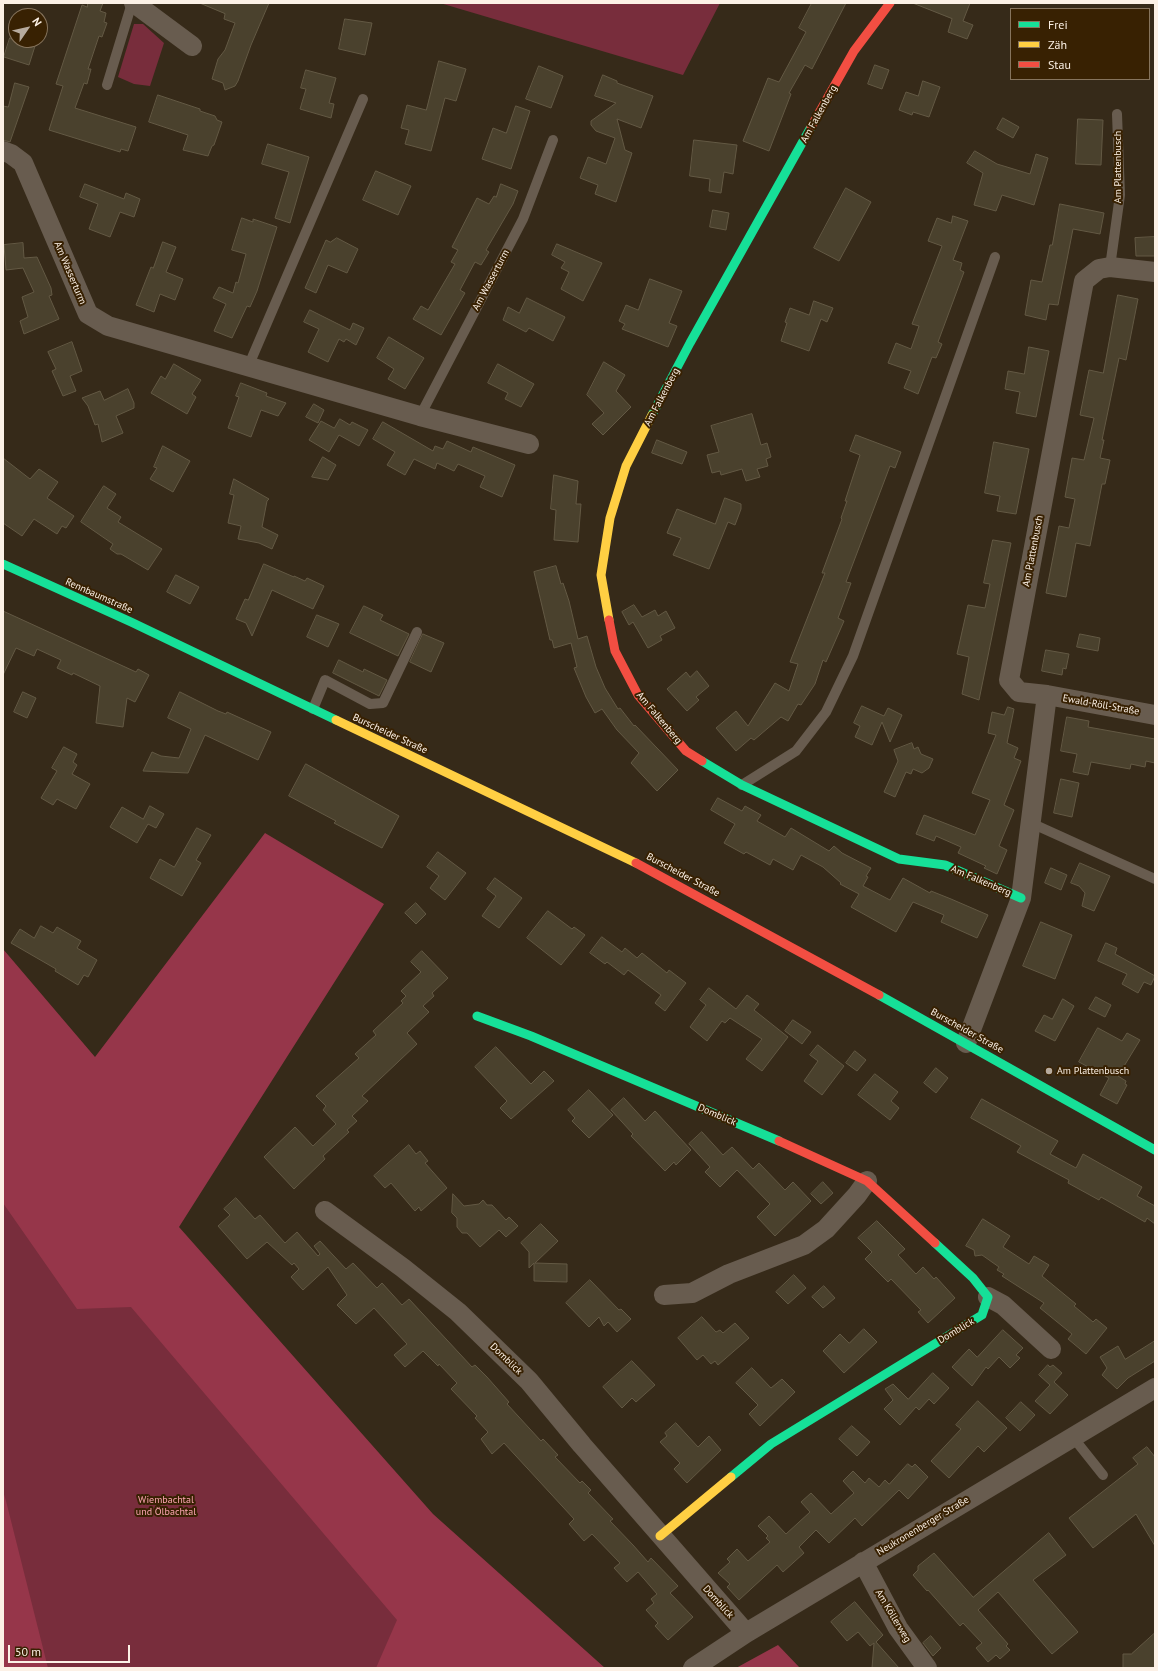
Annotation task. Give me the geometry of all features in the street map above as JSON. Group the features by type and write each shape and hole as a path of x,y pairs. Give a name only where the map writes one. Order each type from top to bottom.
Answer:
{"street":[{"path":"133,3 192,46"},
{"name":"Am Falkenberg","path":"890,3 854,51 690,344 626,466 610,518 601,575 615,651 638,695 686,751 742,785 899,859 945,865 1021,898"},
{"name":"Am Wasserturm","path":"3,152 11,154 23,163 88,314 108,326 420,416 529,444"},
{"name":"Am Plattenbusch","path":"1047,695 1019,692 1009,680 1084,281 1099,269 1110,267 1155,272"},
{"name":"Rennbaumstraße","path":"3,564 186,648"},
{"name":"Burscheider Straße","path":"186,648 655,872 966,1043 1155,1150"},
{"path":"966,1043 1021,898 1032,823 1047,695"},
{"name":"Ewald-Röll-Straße","path":"1047,695 1155,715"},
{"name":"Domblick","path":"477,1016 538,1039 768,1136 867,1181 973,1278 988,1297 1003,1305 1051,1349"},
{"path":"664,1295 692,1293 729,1274 804,1245 826,1229 857,1195 867,1181"},
{"name":"Domblick","path":"325,1211 403,1268 463,1317 529,1381 660,1536 746,1633"},
{"name":"Domblick","path":"660,1536 771,1444 982,1315 988,1297"},
{"name":"Neukronenberger Straße","path":"693,1668 746,1633 863,1562 1072,1436 1155,1388"},
{"name":"Am Köllerweg","path":"863,1562 898,1628 927,1668"}],"lane":[{"path":"107,85 133,3"},
{"path":"248,367 363,99"},
{"name":"Am Plattenbusch","path":"1110,267 1120,195 1117,114"},
{"name":"Am Wasserturm","path":"420,416 523,219 553,140"},
{"path":"742,785 796,751 826,712 853,656 995,257"},
{"path":"312,709 325,680 370,704 383,703 417,632"},
{"path":"1032,823 1155,879"},
{"path":"1072,1436 1103,1475"}],"green space":[{"path":"440,3 720,3 683,75"},
{"path":"134,24 143,24 164,43 150,86 134,84 118,77"},
{"name":"Wiembachtal und Ölbachtal","path":"3,1081 95,1167 578,1668 3,1668"}],"shaded area":[{"path":"265,833 384,904 179,1227 433,1514 605,1668 376,1668 397,1620 131,1307 77,1309 3,1203 3,949 95,1057"},
{"path":"3,1491 6,1501 48,1668 3,1668"},
{"path":"778,1645 800,1668 736,1668"}],"building":[{"path":"88,3 103,3 100,11 106,13 104,22 107,23 102,37 99,36 88,69 91,69 87,84 84,83 75,108 136,127 128,151 121,149 120,152 49,130 63,86 56,84 82,5 87,7"},
{"path":"200,3 269,3 251,45 238,81 235,86 225,90 223,83 212,79 218,59 225,50 235,23 224,19 225,14"},
{"path":"812,3 846,3 812,69 805,65 789,93 791,94 769,151 743,141 768,78 779,82 806,32 799,28"},
{"path":"913,3 970,3 963,21 973,25 967,39 948,32 952,19"},
{"path":"345,19 372,23 365,55 339,49"},
{"path":"8,44 8,48 34,48 29,65 4,57"},
{"path":"439,61 466,69 456,101 445,98 431,151 405,144 409,130 401,128 407,105 426,110"},
{"path":"875,65 889,70 882,89 868,84"},
{"path":"539,66 563,76 551,108 526,99"},
{"path":"306,70 336,78 329,103 334,104 331,118 300,109 306,89 301,88"},
{"path":"603,75 617,81 617,83 653,96 641,128 617,119 625,150 632,153 616,202 595,194 598,185 580,178 588,157 606,164 615,138 596,131 591,125 591,121 616,103 595,96"},
{"path":"923,81 940,87 929,117 913,112 912,115 899,110 906,92 918,96"},
{"path":"15,83 29,87 10,142 3,140 3,106 8,107"},
{"path":"158,95 200,109 200,111 215,116 217,120 222,122 214,145 212,146 208,156 183,150 188,135 149,122"},
{"path":"516,106 530,111 511,169 482,159 493,128 506,133"},
{"path":"1003,118 1019,127 1013,138 997,129"},
{"path":"1078,119 1103,120 1101,165 1076,164"},
{"path":"694,140 737,145 733,174 724,172 721,193 709,191 710,179 690,176"},
{"path":"268,144 309,157 290,223 275,218 289,172 262,164"},
{"path":"975,151 997,164 1030,174 1036,154 1048,158 1034,205 1002,195 996,211 974,205 983,173 967,163"},
{"path":"376,171 411,186 398,215 363,200"},
{"path":"85,184 124,199 126,193 140,199 134,217 120,212 110,237 89,229 98,204 80,197"},
{"path":"501,184 518,191 513,204 486,250 489,252 481,265 475,262 460,290 465,293 441,335 413,319 421,306 428,310 455,264 451,262 458,250 452,247 477,198 489,204 494,196 496,197"},
{"path":"846,188 871,202 839,261 814,248"},
{"path":"1060,204 1104,213 1100,234 1073,229 1058,305 1049,304 1046,320 1025,315 1031,280 1042,282 1050,245 1052,245"},
{"path":"713,210 729,213 726,230 710,227"},
{"path":"953,216 968,221 953,260 962,263 960,270 964,272 938,342 942,344 936,358 932,357 918,394 904,388 911,371 888,363 896,343 911,349 919,326 912,324 942,246 928,241 937,218 951,223"},
{"path":"242,218 253,222 253,219 277,227 257,291 250,307 247,306 232,338 214,331 226,304 213,298 219,287 233,293 236,282 238,283 246,254 232,250"},
{"path":"1155,237 1155,256 1136,256 1135,238"},
{"path":"337,238 358,249 347,273 328,265 316,293 305,288 326,240 330,242"},
{"path":"163,242 176,247 166,272 183,279 175,300 160,294 154,312 136,305"},
{"path":"23,243 24,258 37,257 51,288 52,295 49,296 59,319 24,334 20,321 28,317 22,297 34,292 23,268 6,270 4,245"},
{"path":"557,244 602,263 583,301 561,289 569,272 561,268 565,262 552,255"},
{"path":"650,279 682,291 669,323 677,326 668,347 622,329 625,324 619,321 626,305 638,310"},
{"path":"1118,295 1138,299 1126,360 1119,358 1102,440 1104,440 1100,458 1110,460 1105,484 1102,484 1090,546 1076,543 1066,597 1046,593 1059,526 1069,528 1075,499 1065,497 1072,458 1084,460 1094,418 1080,415 1089,370 1103,373"},
{"path":"527,298 565,317 553,341 529,328 526,332 503,320 508,307 519,313"},
{"path":"814,301 833,308 827,322 821,319 809,351 781,341 790,308 809,315"},
{"path":"310,310 350,330 353,323 364,328 356,345 346,339 344,342 339,339 328,362 308,352 319,329 304,322"},
{"path":"389,337 424,358 405,389 388,379 394,369 377,358"},
{"path":"72,342 82,371 70,376 76,391 63,396 52,371 56,369 48,352"},
{"path":"1029,347 1049,351 1036,417 1016,413 1020,392 1005,389 1008,371 1024,374"},
{"path":"604,362 625,375 616,391 631,407 603,435 592,424 604,413 587,395"},
{"path":"174,364 201,380 192,394 196,397 187,414 151,393 161,376 165,379"},
{"path":"498,364 534,384 521,407 505,399 508,393 488,383"},
{"path":"241,383 267,393 266,396 286,403 278,416 261,410 251,437 228,428 239,397 236,396"},
{"path":"128,389 134,403 134,408 116,416 123,433 102,442 98,424 95,425 88,406 82,398 100,391 104,400"},
{"path":"314,404 324,410 318,423 306,417"},
{"path":"752,414 761,445 767,443 771,457 766,459 768,466 757,469 760,477 746,481 742,469 721,475 720,471 712,473 707,455 719,452 711,426"},
{"path":"340,419 350,425 352,422 368,430 359,446 339,435 329,452 309,440 321,421 334,428"},
{"path":"383,422 433,451 435,446 443,449 447,441 471,452 473,447 515,465 502,497 480,487 485,476 458,464 454,471 437,463 435,469 414,459 405,475 387,465 395,452 373,439"},
{"path":"856,435 901,452 895,468 890,466 846,582 851,583 838,618 844,621 826,662 823,660 815,684 801,705 798,704 788,721 781,717 754,740 751,738 736,751 716,728 736,711 748,726 775,683 789,691 798,664 790,662 825,573 822,573 842,519 841,518 847,501 845,501 860,455 850,451"},
{"path":"657,440 687,452 682,464 652,453"},
{"path":"994,442 1029,449 1016,514 997,511 1000,496 985,493"},
{"path":"163,446 190,461 173,492 150,479 157,468 154,467"},
{"path":"323,457 336,465 328,480 312,477"},
{"path":"3,458 30,479 39,469 58,482 47,498 74,516 66,528 62,526 57,534 34,519 22,536 3,523"},
{"path":"554,475 578,481 576,504 581,504 578,542 554,540 556,510 551,509"},
{"path":"234,479 269,499 267,501 262,527 278,535 272,549 259,543 238,539 241,526 228,523 234,495 230,494"},
{"path":"104,486 116,494 107,508 121,517 118,522 162,549 148,570 110,549 113,544 81,522"},
{"path":"725,498 741,504 741,509 735,525 728,522 709,569 673,555 681,538 667,533 677,509 715,524"},
{"path":"993,540 1011,543 979,700 962,694 969,657 957,654 968,605 985,608 990,584 984,583"},
{"path":"264,564 294,577 305,581 307,578 324,586 313,609 272,590 252,636 246,623 236,619 245,599 248,600"},
{"path":"556,566 561,584 563,583 569,601 578,639 587,636 596,667 605,688 618,709 620,708 634,726 635,725 678,770 657,791 631,763 639,753 617,730 602,709 595,713 586,697 574,668 577,667 571,643 554,648 552,640 550,640 534,572"},
{"path":"176,575 199,587 190,604 167,592"},
{"path":"634,605 642,617 655,610 658,616 666,611 675,628 660,636 662,640 648,648 633,622 629,625 622,612"},
{"path":"364,606 383,615 380,620 409,634 398,656 350,633"},
{"path":"3,611 136,672 138,669 149,675 135,702 127,698 123,727 96,723 100,686 73,673 72,675 57,668 61,660 37,649 34,656 16,648 3,675"},
{"path":"317,615 339,624 328,647 307,637"},
{"path":"423,634 444,643 431,672 410,662"},
{"path":"1080,634 1100,638 1098,651 1077,647"},
{"path":"1046,650 1069,654 1066,669 1063,668 1062,675 1042,671"},
{"path":"339,660 363,672 364,669 387,680 379,696 333,673"},
{"path":"697,671 709,686 696,697 699,700 687,711 667,689 686,672 690,677"},
{"path":"23,692 36,698 27,718 14,712"},
{"path":"180,692 218,711 226,714 227,712 271,732 258,760 205,735 188,773 143,771 152,752 161,756 179,758 191,729 168,718"},
{"path":"862,706 884,716 888,708 902,715 890,742 882,722 872,745 855,737 860,726 854,723"},
{"path":"1008,707 1014,709 1007,743 1018,748 1014,758 1021,761 1004,805 1014,810 999,846 1007,850 997,874 984,868 986,866 958,853 961,847 936,836 934,841 916,834 924,815 975,835 990,800 972,793 996,735 988,733 992,712 1004,715"},
{"path":"1067,717 1089,721 1088,727 1155,739 1155,763 1146,761 1145,767 1131,764 1130,769 1091,762 1088,775 1073,772 1077,754 1061,751"},
{"path":"912,743 914,749 918,747 921,754 933,759 929,768 922,773 913,769 911,774 906,772 895,797 884,792 898,761 894,750"},
{"path":"64,747 77,754 73,762 77,765 72,774 90,784 76,809 57,799 53,805 41,798 57,771 52,768"},
{"path":"306,764 399,816 382,848 334,823 336,821 289,796"},
{"path":"1061,779 1079,783 1072,817 1054,813"},
{"path":"718,798 742,811 745,806 761,815 757,821 785,837 791,828 829,851 834,846 842,853 871,868 866,876 868,877 863,886 890,900 903,878 930,893 931,891 988,915 977,938 941,922 944,915 913,902 896,932 851,907 859,894 840,884 841,883 823,867 801,855 793,870 773,859 770,865 746,852 744,854 724,843 735,824 711,810"},
{"path":"150,806 164,814 156,828 148,824 137,843 110,827 122,807 143,819"},
{"path":"197,828 211,835 196,860 201,863 182,896 150,878 160,859 174,867"},
{"path":"438,852 466,873 445,900 430,888 439,876 427,867"},
{"path":"1080,863 1110,876 1094,911 1082,906 1085,893 1079,886 1071,883"},
{"path":"1051,868 1067,875 1061,890 1045,883"},
{"path":"495,878 522,898 499,928 482,916 496,896 487,889"},
{"path":"416,903 426,914 416,924 405,913"},
{"path":"548,911 572,929 574,927 585,935 561,965 527,938"},
{"path":"1041,922 1072,935 1055,979 1023,966"},
{"path":"41,926 53,933 57,927 81,941 77,948 97,960 88,977 84,975 78,985 55,971 56,969 11,943 20,929 34,938"},
{"path":"602,937 622,952 625,948 637,958 642,953 667,973 669,970 686,983 665,1011 655,1003 661,995 628,970 624,975 607,962 605,964 590,953"},
{"path":"1106,943 1117,948 1115,954 1155,976 1151,985 1144,982 1138,993 1122,984 1127,974 1098,961"},
{"path":"422,951 448,978 432,993 434,996 423,1006 429,1012 407,1033 417,1044 362,1096 368,1101 352,1116 357,1121 347,1130 349,1132 323,1156 325,1159 294,1189 264,1157 295,1127 313,1146 336,1124 323,1110 326,1106 316,1096 359,1058 355,1054 376,1035 373,1031 403,1003 401,1001 406,996 401,991 421,972 411,962"},
{"path":"709,988 736,1009 747,995 759,1004 754,1010 788,1037 762,1071 746,1059 762,1039 730,1018 725,1023 722,1021 707,1041 690,1027 706,1005 700,1000"},
{"path":"1096,997 1111,1005 1105,1017 1089,1009"},
{"path":"1063,999 1074,1006 1055,1041 1035,1031 1044,1015 1052,1019"},
{"path":"793,1020 811,1032 802,1044 785,1031"},
{"path":"1098,1028 1122,1041 1127,1033 1140,1040 1118,1076 1126,1081 1125,1084 1127,1085 1117,1104 1100,1095 1109,1078 1079,1062"},
{"path":"818,1045 844,1066 822,1095 804,1081 818,1061 810,1055"},
{"path":"496,1047 531,1084 544,1071 554,1081 511,1119 500,1108 507,1101 475,1067"},
{"path":"855,1051 866,1060 857,1071 846,1063"},
{"path":"936,1068 948,1078 936,1093 924,1083"},
{"path":"875,1074 898,1092 891,1101 899,1108 890,1120 858,1095"},
{"path":"589,1090 613,1115 589,1138 572,1121 575,1118 568,1110"},
{"path":"624,1098 645,1121 655,1111 691,1150 676,1165 674,1162 665,1171 631,1136 633,1134 611,1110"},
{"path":"982,1099 1058,1141 1050,1154 1076,1168 1083,1154 1142,1187 1137,1196 1155,1206 1155,1224 1147,1218 1145,1222 1101,1197 1099,1200 1068,1183 1069,1180 1017,1152 1021,1146 971,1118"},
{"path":"702,1132 723,1155 732,1147 753,1169 759,1163 785,1190 793,1182 811,1201 775,1236 757,1217 770,1204 737,1170 720,1187 705,1172 710,1167 689,1144"},
{"path":"409,1145 416,1154 420,1151 428,1161 425,1163 447,1188 421,1211 419,1207 415,1211 391,1183 385,1188 374,1176"},
{"path":"823,1182 833,1193 821,1204 811,1194"},
{"path":"453,1194 464,1206 479,1204 483,1200 487,1205 492,1205 506,1220 509,1217 518,1226 506,1237 499,1230 480,1247 467,1233 462,1233 457,1227 457,1218 452,1213"},
{"path":"236,1198 255,1219 260,1215 285,1243 297,1232 318,1256 320,1254 314,1246 320,1241 346,1269 353,1263 377,1288 382,1283 402,1305 409,1299 472,1367 475,1365 487,1377 509,1402 507,1404 541,1441 543,1439 558,1455 555,1457 580,1483 582,1481 591,1490 588,1493 613,1519 610,1521 648,1562 651,1558 678,1586 670,1593 693,1617 668,1640 655,1626 658,1623 646,1610 654,1603 651,1599 657,1594 638,1572 627,1582 614,1568 620,1563 592,1534 584,1541 569,1524 574,1519 504,1443 492,1454 481,1439 488,1432 475,1418 477,1416 451,1389 457,1383 439,1364 438,1366 423,1351 405,1367 394,1355 407,1344 374,1308 356,1324 337,1305 347,1295 328,1267 303,1290 291,1277 299,1269 294,1263 292,1265 267,1242 247,1259 218,1226 230,1215 224,1209"},
{"path":"983,1219 1010,1236 1003,1247 1029,1264 1034,1256 1049,1265 1042,1276 1076,1304 1074,1306 1093,1322 1096,1319 1107,1328 1086,1354 1068,1339 1072,1334 1040,1308 1044,1303 1002,1276 1004,1274 997,1270 999,1267 982,1255 975,1256 974,1250 966,1246"},
{"path":"877,1221 905,1249 898,1255 916,1274 923,1267 934,1279 936,1277 955,1298 928,1323 918,1312 921,1310 891,1279 888,1282 865,1259 872,1252 858,1238"},
{"path":"541,1224 558,1241 535,1263 567,1264 567,1282 534,1281 534,1263 529,1268 529,1252 521,1243"},
{"path":"794,1275 806,1288 788,1304 776,1292"},
{"path":"590,1280 619,1310 621,1309 631,1319 617,1332 608,1322 604,1326 599,1317 589,1327 566,1303"},
{"path":"824,1286 835,1298 823,1308 812,1297"},
{"path":"702,1317 716,1332 720,1330 723,1333 735,1323 749,1338 718,1365 715,1361 711,1364 703,1355 697,1360 678,1338"},
{"path":"864,1329 877,1342 844,1373 823,1351 840,1334 849,1343"},
{"path":"1003,1330 1023,1348 1016,1355 1020,1358 1010,1368 999,1357 988,1369 986,1367 972,1386 952,1367 969,1349 977,1357"},
{"path":"1155,1341 1155,1361 1128,1378 1117,1389 1102,1375 1107,1368 1100,1357 1118,1346 1125,1359"},
{"path":"632,1361 655,1385 636,1402 632,1398 622,1408 603,1387"},
{"path":"1048,1365 1050,1367 1053,1365 1062,1373 1054,1382 1068,1395 1050,1414 1035,1401 1050,1385 1039,1375"},
{"path":"752,1368 771,1388 782,1379 795,1392 760,1426 749,1414 758,1405 736,1383"},
{"path":"933,1373 949,1388 934,1404 929,1399 919,1410 916,1407 900,1425 884,1409 893,1400 885,1389 893,1384 908,1399"},
{"path":"978,1401 1007,1428 984,1452 978,1446 949,1478 931,1461 961,1429 956,1425"},
{"path":"1021,1402 1035,1415 1020,1431 1006,1418"},
{"path":"676,1423 698,1447 709,1436 721,1450 687,1483 674,1469 680,1463 660,1442 667,1436 665,1433"},
{"path":"852,1426 870,1442 857,1456 839,1439"},
{"path":"1147,1447 1155,1457 1155,1546 1136,1514 1093,1548 1069,1518 1138,1464 1133,1458"},
{"path":"908,1464 912,1467 915,1464 928,1477 908,1499 899,1490 862,1526 855,1518 829,1543 816,1530 799,1547 804,1553 783,1572 777,1565 739,1600 727,1587 730,1584 718,1573 730,1562 727,1559 737,1549 748,1561 770,1542 766,1538 768,1536 758,1526 769,1516 786,1534 810,1512 801,1502 811,1493 831,1514 854,1493 843,1481 853,1471 865,1483 869,1478 879,1487 885,1480 889,1484"},
{"path":"1049,1533 1066,1555 1033,1580 1078,1632 1052,1654 998,1592 978,1610 1008,1644 1006,1646 1010,1650 1000,1659 996,1655 988,1662 976,1648 982,1643 963,1623 960,1626 913,1575 918,1570 918,1566 934,1553 973,1597"},
{"path":"855,1602 883,1635 876,1642 899,1668 872,1668 874,1643 870,1646 858,1632 847,1641 831,1622"},
{"path":"1155,1633 1155,1668 1123,1668 1123,1654 1131,1654"},
{"path":"931,1636 941,1648 933,1656 923,1643"}],"traffic: fast":[{"path":"652,415 690,343 811,127"},
{"path":"3,564 131,622 336,720"},
{"path":"702,761 742,785 899,859 945,865 1021,898"},
{"path":"879,995 1155,1150"},
{"path":"477,1016 531,1036 779,1141"},
{"path":"731,1477 771,1444 982,1315 988,1297 973,1278 935,1243"}],"traffic: slow":[{"path":"609,620 601,575 610,518 626,466 652,415"},
{"path":"336,720 636,863"},
{"path":"660,1536 731,1477"}],"traffic: jam":[{"path":"811,127 854,51 890,3"},
{"path":"609,620 615,651 638,695 686,751 702,761"},
{"path":"636,863 879,995"},
{"path":"779,1141 867,1181 935,1243"}],"place":[{"name":"Am Plattenbusch","path":"1049,1071"}]}
